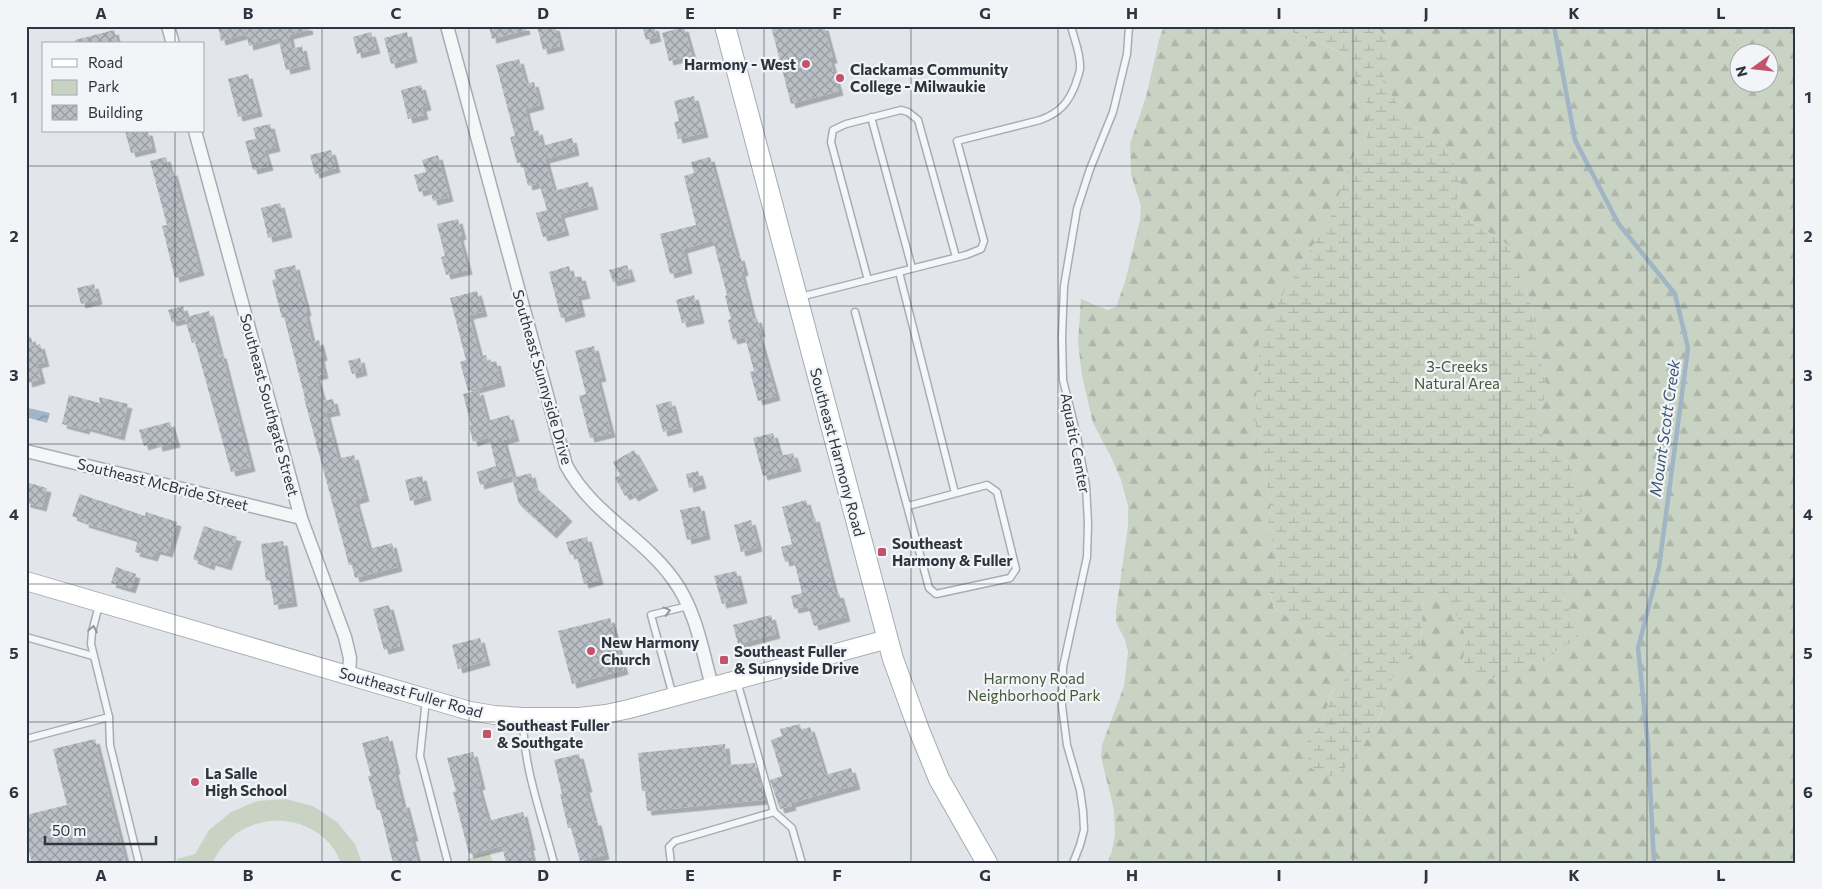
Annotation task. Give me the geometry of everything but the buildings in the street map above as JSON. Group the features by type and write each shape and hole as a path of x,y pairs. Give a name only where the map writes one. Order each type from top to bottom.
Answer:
{"main road":[{"name":"Southeast Harmony Road","path":"725,26 902,687 929,756 948,796 987,863"}],"street":[{"path":"168,26 172,42"},
{"name":"Southeast Sunnyside Drive","path":"447,26 566,465 576,483 595,504 672,578 688,606 694,622 712,686"},
{"name":"Southeast Southgate Street","path":"196,132 301,518 345,637 350,658 349,675"},
{"name":"Southeast McBride Street","path":"26,451 301,518"},
{"name":"Southeast Fuller Road","path":"26,581 470,711 524,718 579,717 606,714 888,639"}],"lane":[{"path":"797,298 974,253 981,249 984,241 957,141 1040,120 1053,115 1064,106 1073,91 1080,69 1079,56 1071,26"},
{"name":"Aquatic Center","path":"1073,863 1084,830 1080,790 1067,745 1062,706 1063,667 1087,557 1088,523 1086,486 1079,444 1063,380 1064,286 1077,209 1090,169 1113,112 1127,54 1128,26"},
{"path":"868,280 831,142 833,130 871,117 900,110 908,112 918,120 956,257"},
{"path":"871,117 912,268"},
{"path":"899,272 955,493"},
{"path":"855,312 929,588 936,594 1010,578 1016,569 997,492 987,484 908,506"},
{"path":"100,603 92,632 93,656 109,717 110,745 139,863"},
{"path":"673,697 651,615 688,606"},
{"path":"26,637 93,656"},
{"path":"737,680 774,812 792,828 802,863"},
{"path":"426,698 420,756 448,863"},
{"path":"26,739 109,717"},
{"path":"524,718 526,756 554,863"},
{"path":"671,863 669,848 675,841 774,812"}],"green space":[{"name":"3-Creeks Natural Area","path":"1164,26 1289,26 1296,36 1323,44 1341,53 1364,93 1369,125 1365,143 1355,152 1332,214 1280,299 1259,341 1255,434 1271,504 1267,532 1279,556 1277,578 1270,592 1274,609 1319,633 1348,659 1350,675 1331,693 1323,722 1305,744 1370,733 1381,716 1390,682 1408,658 1421,645 1423,599 1433,592 1456,615 1466,636 1463,662 1470,676 1485,679 1496,678 1523,666 1550,660 1559,647 1577,642 1570,614 1563,597 1574,571 1574,525 1586,504 1572,469 1559,449 1542,434 1538,417 1547,391 1532,307 1508,245 1462,215 1457,204 1461,175 1443,144 1410,124 1382,80 1390,44 1377,26 1796,26 1796,863 1107,863 1112,851 1115,833 1114,810 1101,757 1102,745 1124,686 1128,652 1125,640 1116,622 1116,611 1128,526 1128,506 1121,480 1093,423 1082,376 1078,342 1081,299 1107,310 1116,307 1125,282 1140,220 1141,206 1131,174 1130,144 1146,97"},
{"path":"1289,26 1377,26 1390,44 1383,81 1410,124 1443,144 1461,175 1457,204 1462,215 1508,245 1532,307 1547,391 1538,417 1542,434 1559,449 1572,469 1586,504 1574,525 1574,571 1563,597 1579,631 1577,642 1559,647 1550,660 1523,666 1496,678 1485,679 1470,676 1463,662 1466,636 1456,615 1433,592 1423,599 1421,645 1408,658 1390,682 1381,715 1355,759 1337,775 1323,777 1310,767 1305,744 1323,722 1331,694 1349,675 1348,659 1319,633 1274,609 1270,592 1277,578 1279,556 1267,532 1271,504 1255,434 1259,341 1280,299 1332,214 1355,151 1365,143 1369,125 1364,93 1341,53 1323,44 1296,36"},
{"path":"286,799 313,806 337,822 355,844 362,863 341,863 334,849 314,830 289,821 276,821 262,822 249,826 237,833 223,846 213,863 178,863 177,859 195,854 209,830 231,812 257,801"},
{"path":"490,853 493,863 468,863 467,859"}],"water":[{"path":"28,408 50,413 47,423 26,417"}],"waterway":[{"name":"Mount Scott Creek","path":"1554,26 1575,140 1618,223 1675,294 1688,348 1659,567 1638,648 1648,745 1654,863"}],"place":[{"name":"Harmony - West","path":"806,64"},
{"name":"Clackamas Community College - Milwaukie","path":"840,78"},
{"name":"Southeast Harmony & Fuller","path":"882,552"},
{"name":"New Harmony Church","path":"591,651"},
{"name":"Southeast Fuller & Sunnyside Drive","path":"724,660"},
{"name":"Southeast Fuller & Southgate","path":"487,734"},
{"name":"La Salle High School","path":"195,782"}],"park label":[{"name":"Harmony Road Neighborhood Park","path":"1034,686"}]}
